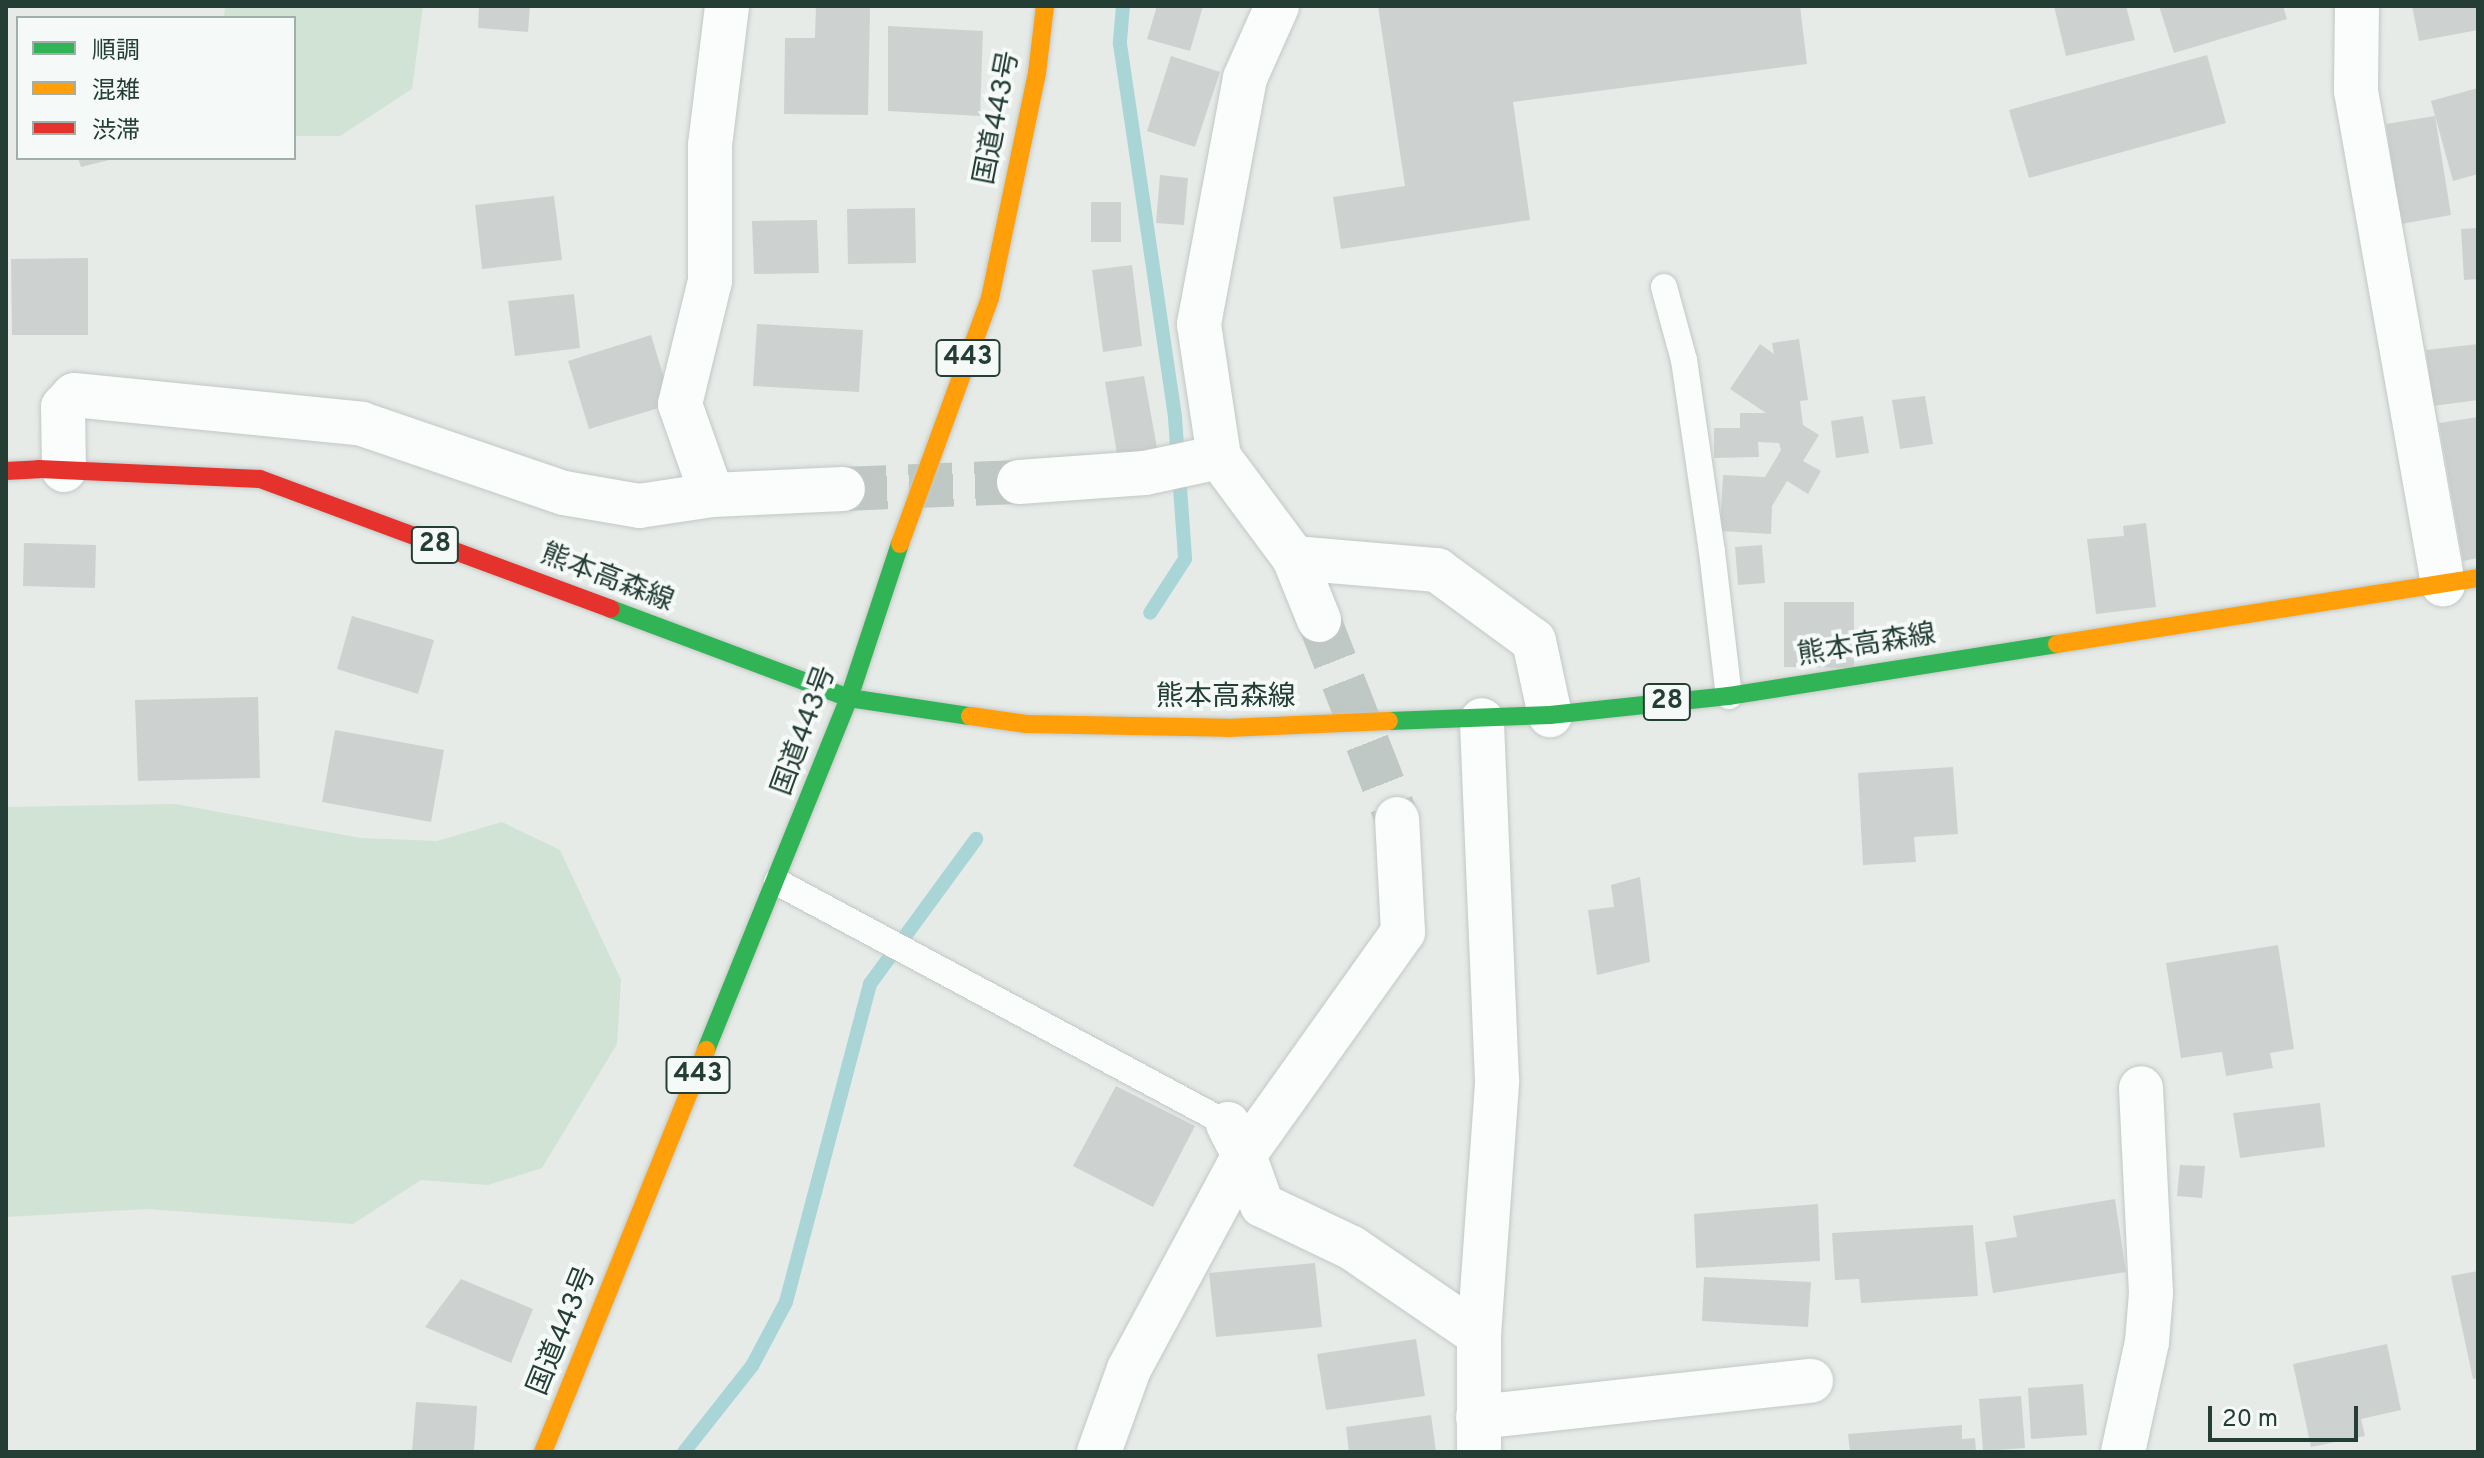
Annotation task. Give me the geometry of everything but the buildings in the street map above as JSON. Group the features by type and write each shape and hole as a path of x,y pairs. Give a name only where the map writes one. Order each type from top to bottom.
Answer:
{"main road":[{"name":"国道443号","path":"543,1452 777,882 849,698 875,613 990,298 1037,73 1045,6"},
{"name":"熊本高森線","path":"6,471 64,470 260,479 849,698 1026,724 1227,728 1550,715 1729,696 2460,581"}],"street":[{"path":"712,495 680,404 710,281 710,145 727,6"},
{"path":"1277,6 1245,78 1199,324 1211,459 1294,558 1319,620"},
{"path":"2357,6 2356,91 2460,581"},
{"path":"64,470 63,407 74,395 362,424 564,493 639,506 712,495 843,489"},
{"path":"1019,482 1160,469 1211,459"},
{"path":"1294,558 1437,570 1534,641 1550,715"},
{"path":"1482,720 1497,1081 1479,1335 1478,1434 1811,1381"},
{"path":"1099,1452 1129,1369 1236,1140 1403,932 1397,819"},
{"path":"2123,1452 2147,1342 2151,1293 2141,1088"},
{"path":"1236,1140 1262,1205 1352,1248 1479,1335"}],"lane":[{"path":"1664,287 1684,360 1729,696"},
{"path":"777,882 913,954 1236,1140"}],"green space":[{"path":"225,6 423,6 412,89 340,136 296,136 296,16 224,16"},
{"path":"175,804 361,838 437,841 502,822 560,850 621,980 617,1044 542,1168 488,1185 421,1180 353,1224 147,1209 6,1217 6,807"}],"waterway":[{"path":"1123,6 1120,44 1175,418 1185,559 1150,613"},
{"path":"684,1452 752,1366 786,1302 870,984 976,839"}],"tunnel":[{"path":"843,489 1019,482"},
{"path":"1319,620 1397,819"}],"traffic: fast":[{"path":"706,1050 849,698 900,544"},
{"path":"611,609 849,698 970,716"},
{"path":"1389,721 1550,715 1729,696 2057,644"}],"traffic: slow":[{"path":"900,544 990,298 1037,73 1045,6"},
{"path":"2057,644 2478,578"},
{"path":"970,716 1026,724 1227,728 1389,721"},
{"path":"543,1452 706,1050"}],"traffic: jam":[{"path":"6,471 39,469 260,479 611,609"}]}
